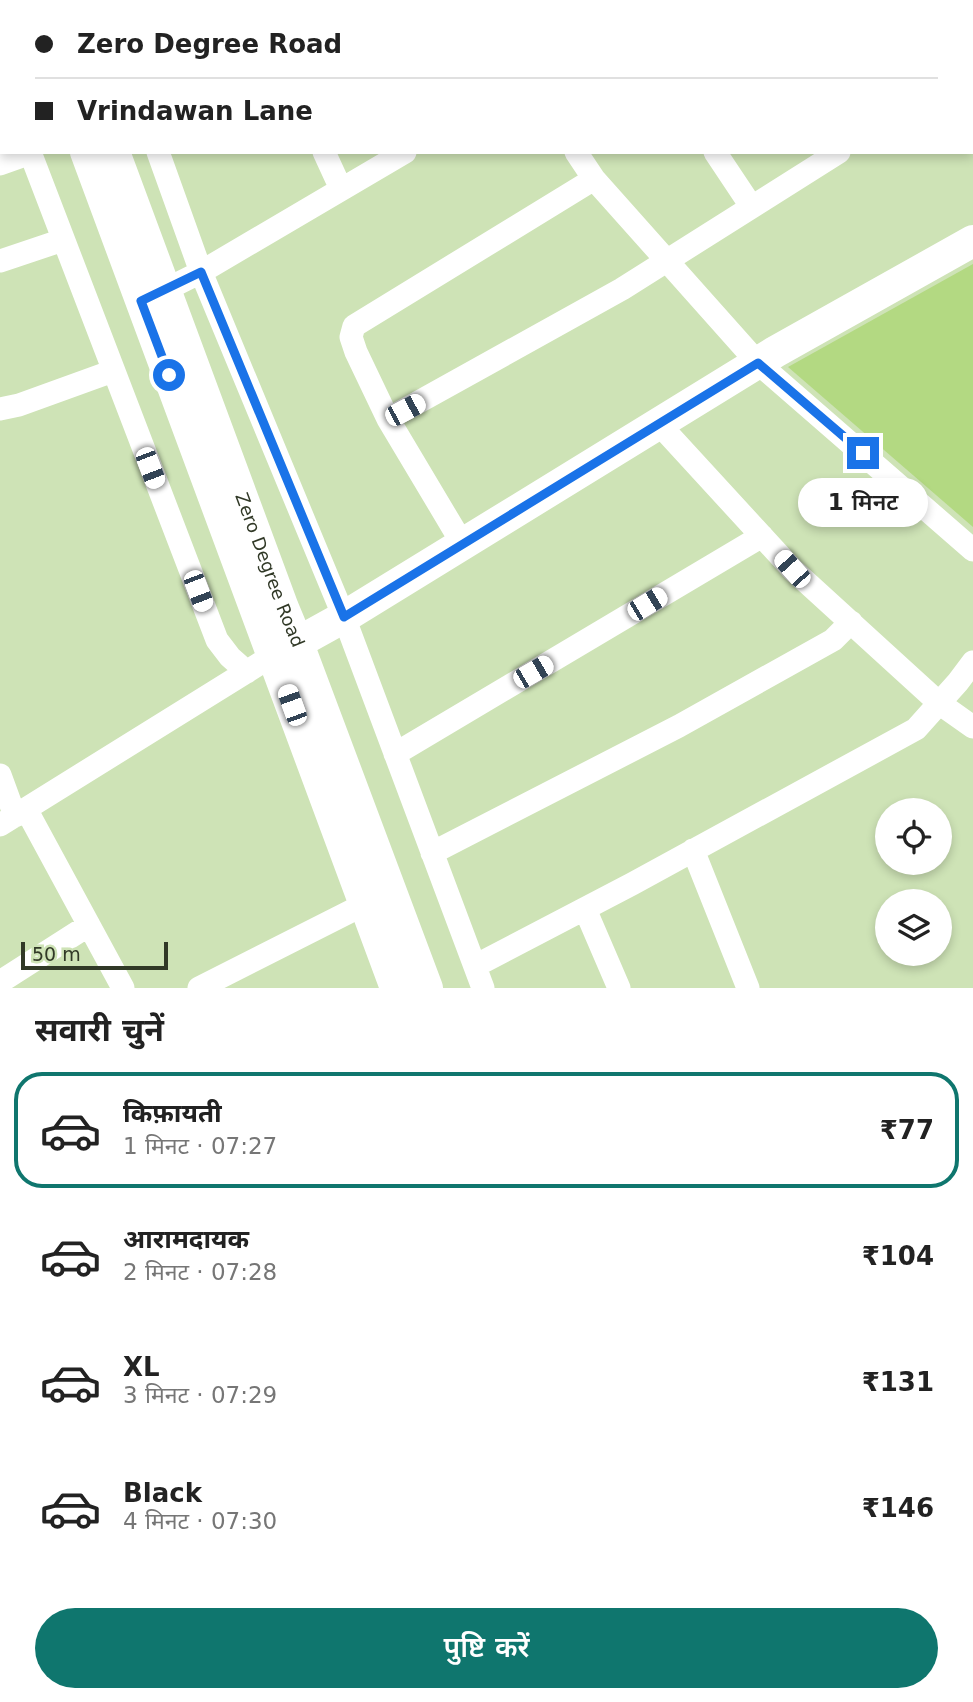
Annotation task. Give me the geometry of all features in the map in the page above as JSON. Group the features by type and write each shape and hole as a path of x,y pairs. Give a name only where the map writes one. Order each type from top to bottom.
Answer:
{"street":[{"path":"0,164 27,154"},
{"path":"30,154 217,640 230,657 273,657"},
{"name":"Zero Degree Road","path":"87,154 153,296 283,608 273,657 396,988"},
{"name":"Zero Degree Road","path":"115,154 153,296"},
{"path":"159,154 201,272 344,617 483,988"},
{"path":"325,154 341,190"},
{"path":"153,296 201,272 402,154"},
{"path":"577,154 594,179 758,363 973,550"},
{"path":"716,154 751,206"},
{"path":"388,419 622,289 836,154"},
{"path":"462,543 388,419 356,352 351,337 354,326 594,179"},
{"path":"0,261 63,240"},
{"path":"14,817 658,423 973,241"},
{"path":"0,409 19,405 113,371"},
{"path":"658,423 792,569 939,703 973,727"},
{"path":"395,754 762,536"},
{"path":"432,853 679,726 833,640 850,622"},
{"name":"Zero Degree Road","path":"273,657 427,988"},
{"path":"475,966 916,729 973,662"},
{"path":"0,775 14,817 89,925 123,988"},
{"path":"693,850 748,988"},
{"path":"204,987 365,904"},
{"path":"585,909 619,988"},
{"path":"0,982 89,925"}],"green space":[{"path":"973,264 973,527 788,367"}],"route":[{"path":"169,375 141,301 201,272 344,617 758,363 863,453"}]}
